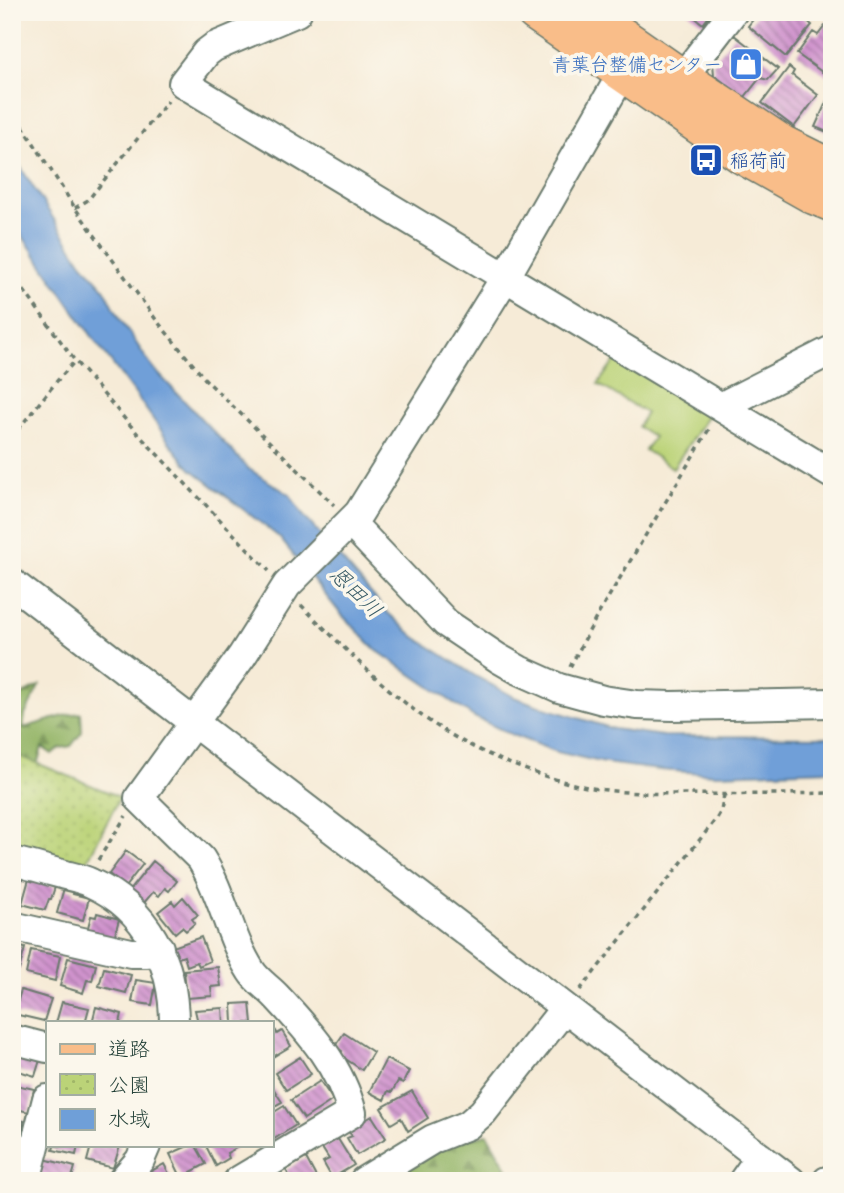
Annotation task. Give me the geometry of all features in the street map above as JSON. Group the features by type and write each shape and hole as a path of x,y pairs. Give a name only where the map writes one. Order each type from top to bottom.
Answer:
{"main road":[{"path":"535,12 632,62 682,78 782,144 832,169"},
{"path":"587,12 632,62 741,155 832,203"}],"street":[{"path":"682,78 733,12"},
{"path":"296,13 214,47 206,53 183,83 505,278 726,404 832,474"},
{"path":"238,1181 352,1113 348,1097 330,1062 308,1031 253,974 241,953 208,870 201,859 133,807 242,656 286,587 359,513 505,278 614,88 632,62"},
{"path":"726,404 832,350"},
{"path":"349,524 446,623 498,658 559,688 637,705 832,703"},
{"path":"12,583 791,1181"},
{"path":"12,861 90,882 119,899 136,915 159,948 172,989 174,1021"},
{"path":"12,926 131,953 147,953 159,948"},
{"path":"364,1181 433,1139 468,1125 483,1112 565,1007"},
{"path":"12,1039 46,1048"},
{"path":"26,1181 46,1103"},
{"path":"122,1181 140,1160 145,1148"},
{"path":"743,1181 760,1157"}],"path":[{"path":"75,208 88,200 183,83"},
{"path":"12,109 75,208 157,321 205,379 349,524"},
{"path":"12,274 75,361 137,433 359,663 390,691 451,735 489,755 534,773 614,791 724,795 832,793"},
{"path":"12,437 75,361"},
{"path":"559,688 596,618 726,404"},
{"path":"565,1007 717,818 724,795"},
{"path":"95,866 133,807"}],"green space":[{"path":"617,358 710,412 673,468 645,450 654,437 638,427 646,413 598,384"},
{"path":"12,681 15,698 39,686 25,715 23,728 81,713 82,732 71,746 60,748 52,754 42,747 36,769 12,761 21,736 12,731"},
{"path":"12,753 120,797 83,869 12,851"},
{"path":"487,1134 512,1177 511,1181 381,1181 450,1144"}],"water":[{"name":"恩田川","path":"12,154 82,263 104,288 152,367 249,469 290,495 302,514 388,613 415,637 514,697 614,729 663,736 832,737 832,770 716,774 605,763 557,752 474,717 376,650 340,613 279,537 191,469 172,446 12,221"}],"building":[{"path":"688,12 712,12 703,24"},
{"path":"759,12 797,12 812,25 786,57 748,26"},
{"path":"832,17 832,74 829,77 797,54 813,32 818,35"},
{"path":"734,35 778,69 768,80 760,78 744,98 714,75 713,63"},
{"path":"789,67 794,71 792,75 818,95 794,127 762,103"},
{"path":"829,96 832,97 832,134 815,127"},
{"path":"126,851 143,864 125,887 109,874"},
{"path":"153,861 177,881 169,891 165,888 159,896 153,892 143,904 128,892"},
{"path":"12,877 22,879 15,905 12,904"},
{"path":"29,879 55,887 45,910 22,904"},
{"path":"64,888 74,891 73,894 89,898 83,920 57,913"},
{"path":"183,897 198,915 192,919 195,923 186,931 182,927 175,933 158,912 172,901 175,905"},
{"path":"97,913 119,919 114,938 87,931 91,916 96,917"},
{"path":"201,937 210,961 199,966 197,962 187,966 184,956 178,958 173,947"},
{"path":"12,945 25,948 19,970 12,968"},
{"path":"31,950 60,956 55,981 26,974"},
{"path":"68,958 96,965 92,981 87,980 83,993 60,986"},
{"path":"218,967 221,986 211,987 212,996 187,998 184,970"},
{"path":"104,968 131,975 126,993 99,986"},
{"path":"136,980 156,983 152,1005 132,1002"},
{"path":"21,990 51,999 44,1021 14,1014"},
{"path":"62,1002 89,1008 86,1021 57,1021"},
{"path":"250,1003 252,1021 233,1021 232,1004"},
{"path":"96,1007 122,1014 120,1021 92,1021"},
{"path":"223,1008 224,1021 198,1021 195,1010"},
{"path":"282,1031 291,1046 273,1057 273,1033"},
{"path":"344,1033 373,1052 362,1070 340,1055 342,1051 335,1046"},
{"path":"12,1052 40,1060 35,1076 12,1069"},
{"path":"300,1057 311,1074 286,1090 275,1073"},
{"path":"386,1059 409,1071 403,1083 398,1081 392,1092 388,1091 384,1100 369,1092"},
{"path":"320,1081 333,1100 304,1119 291,1100"},
{"path":"12,1084 34,1089 29,1112 12,1108"},
{"path":"273,1088 282,1102 273,1107"},
{"path":"412,1091 428,1118 408,1131 401,1118 391,1124 381,1108"},
{"path":"284,1106 296,1125 273,1140 273,1113"},
{"path":"372,1116 386,1138 357,1155 347,1138 352,1136 348,1131"},
{"path":"12,1118 24,1121 21,1135 12,1133"},
{"path":"338,1139 354,1165 332,1178 323,1162 329,1159 322,1148"},
{"path":"54,1148 78,1148 76,1155"},
{"path":"90,1148 119,1148 113,1168 87,1161"},
{"path":"184,1148 197,1148 206,1164 191,1172 195,1181 183,1181 170,1154"},
{"path":"207,1148 236,1148 227,1153 229,1158 216,1166"},
{"path":"306,1158 316,1177 310,1181 292,1181 286,1170"},
{"path":"44,1159 75,1167 71,1181 39,1181"},
{"path":"164,1164 173,1181 139,1181 143,1179 142,1176"}],"place":[{"name":"青葉台整備センター","path":"746,64"},
{"name":"稲荷前","path":"706,160"}]}
